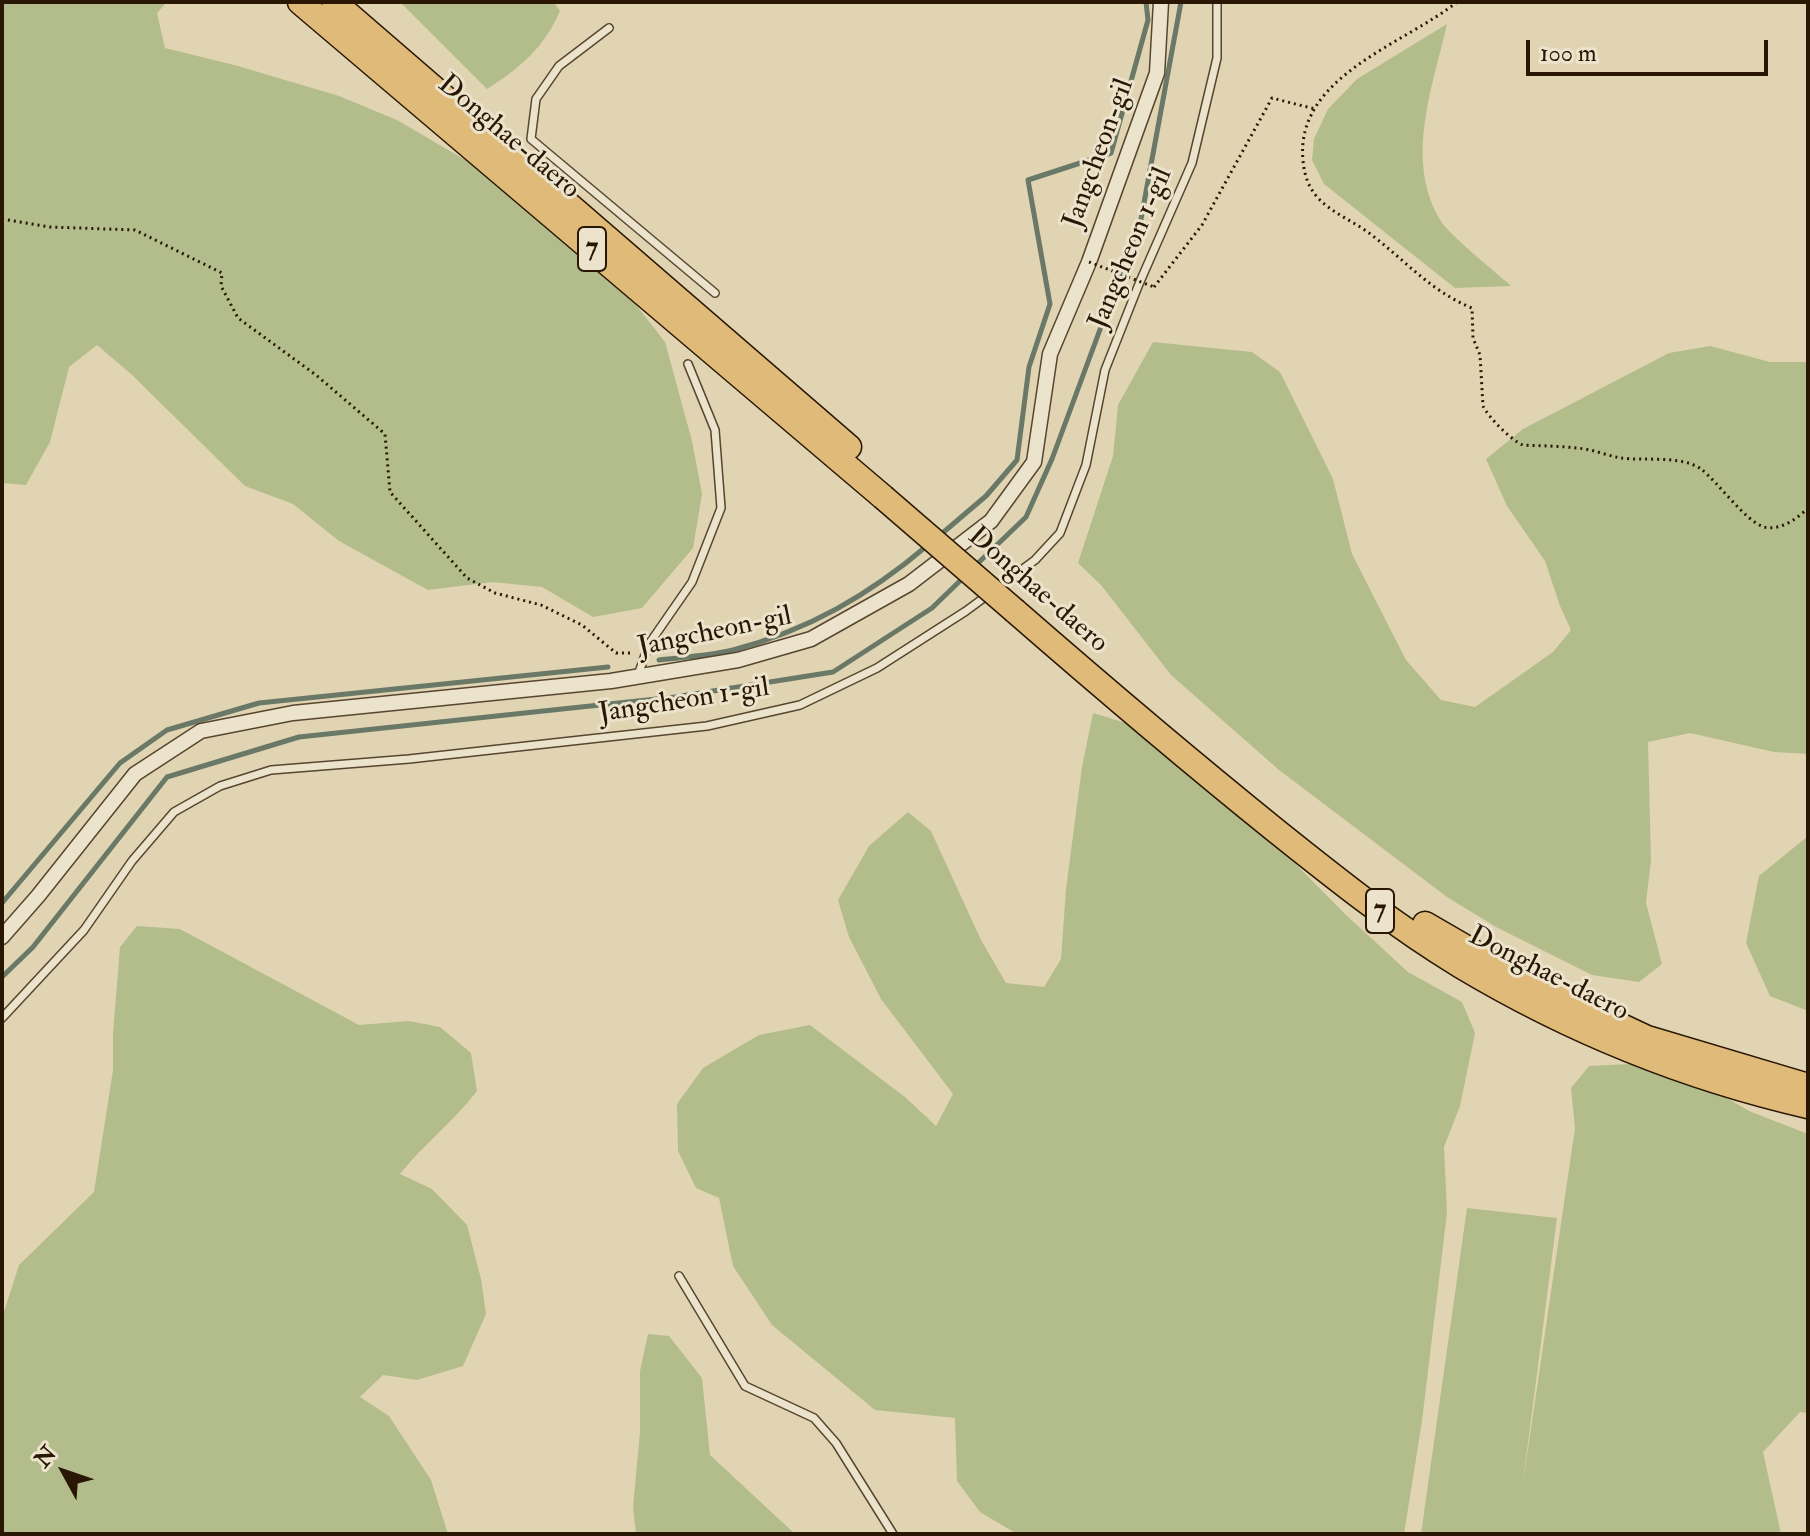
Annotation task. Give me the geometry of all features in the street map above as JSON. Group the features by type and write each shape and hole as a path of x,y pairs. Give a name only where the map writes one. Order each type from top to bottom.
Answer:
{"main road":[{"name":"Donghae-daero","path":"300,2 889,492"},
{"name":"Donghae-daero","path":"334,2 1020,605 1301,835 1433,930 1513,975 1647,1038 1802,1094"}],"street":[{"name":"Jangcheon-gil","path":"2,937 135,774 201,731 293,713 637,677 738,660 811,639 909,584 991,521 1034,462 1050,354 1089,262 1157,73 1161,2"}],"lane":[{"name":"Jangcheon 1-gil","path":"2,1018 84,930 132,861 174,812 220,786 271,770 409,759 707,726 800,705 877,668 966,611 1035,560 1060,533 1086,465 1105,370 1192,163 1217,58 1217,2"},
{"path":"609,28 559,66 536,99 531,139 715,293"},
{"path":"637,677 649,644 692,582 721,508 715,430 688,364"},
{"path":"679,1276 745,1386 814,1418 836,1443 893,1534"}],"path":[{"path":"1457,2 1371,55 1335,84 1315,109 1305,128 1302,148 1307,182 1317,198 1399,256 1435,290 1472,308 1473,338 1480,355 1483,406 1486,414 1516,442 1587,450 1620,458 1690,464 1723,489 1748,519 1764,527 1776,528 1794,520 1808,508"},
{"path":"1089,262 1154,287 1202,225 1272,98 1315,109"},
{"path":"2,219 50,227 135,230 222,273 221,286 238,318 316,375 385,434 390,492 467,578 495,593 541,605 582,625 616,653 645,654"}],"green space":[{"path":"2,2 167,2 157,13 165,48 339,96 397,120 484,171 626,292 665,342 692,441 702,494 693,548 642,608 593,617 542,587 492,582 428,590 339,541 293,504 245,486 131,374 97,345 69,367 50,442 26,485 2,483"},
{"path":"400,2 554,2 560,11 530,56 487,89"},
{"path":"1447,24 1425,122 1424,171 1429,195 1444,225 1511,286 1455,288 1324,184 1312,160 1314,139 1328,109 1357,79"},
{"path":"1153,342 1252,352 1280,372 1333,479 1352,554 1406,660 1441,700 1475,707 1553,652 1571,630 1545,561 1507,506 1486,459 1523,429 1669,353 1710,346 1770,362 1808,362 1808,754 1774,752 1690,733 1648,742 1651,860 1646,903 1662,964 1639,982 1592,975 1496,927 1447,897 1279,770 1171,675 1101,585 1078,563 1113,456 1118,405"},
{"path":"1093,713 1129,724 1251,819 1346,915 1408,972 1462,1002 1475,1033 1460,1106 1444,1147 1447,1213 1422,1421 1404,1534 1017,1534 980,1512 957,1481 955,1418 875,1410 772,1325 733,1266 719,1198 696,1188 678,1151 677,1104 703,1068 759,1035 810,1025 905,1097 936,1126 953,1094 881,999 849,937 838,900 869,846 908,812 931,831 981,940 1006,983 1044,987 1061,959 1066,889 1082,767"},
{"path":"1808,836 1808,1011 1770,996 1746,943 1759,876"},
{"path":"137,926 180,929 359,1025 409,1021 440,1027 471,1053 477,1091 400,1174 432,1189 467,1225 481,1279 486,1314 463,1366 417,1380 383,1375 360,1397 389,1416 431,1480 448,1534 2,1534 2,1318 19,1265 94,1192 113,1070 120,947"},
{"path":"1630,1064 1706,1086 1749,1111 1808,1134 1808,1413 1800,1412 1763,1452 1781,1534 1421,1534 1467,1208 1557,1218 1522,1490 1575,1128 1571,1088 1589,1066"},
{"path":"648,1334 669,1336 702,1378 710,1455 795,1534 636,1534 633,1507 640,1432 640,1371"}],"waterway":[{"path":"939,536 986,496 1017,460 1029,367 1050,304 1028,180 1111,153 1148,20 1146,2"},
{"path":"974,567 1026,517 1052,459 1141,219 1181,2"},
{"path":"659,660 724,652 761,642 813,621 883,580 928,545"},
{"path":"2,977 33,947 167,777 299,737 675,697 833,672 932,608 964,577"},
{"path":"2,903 120,763 167,730 259,703 608,667"}]}
